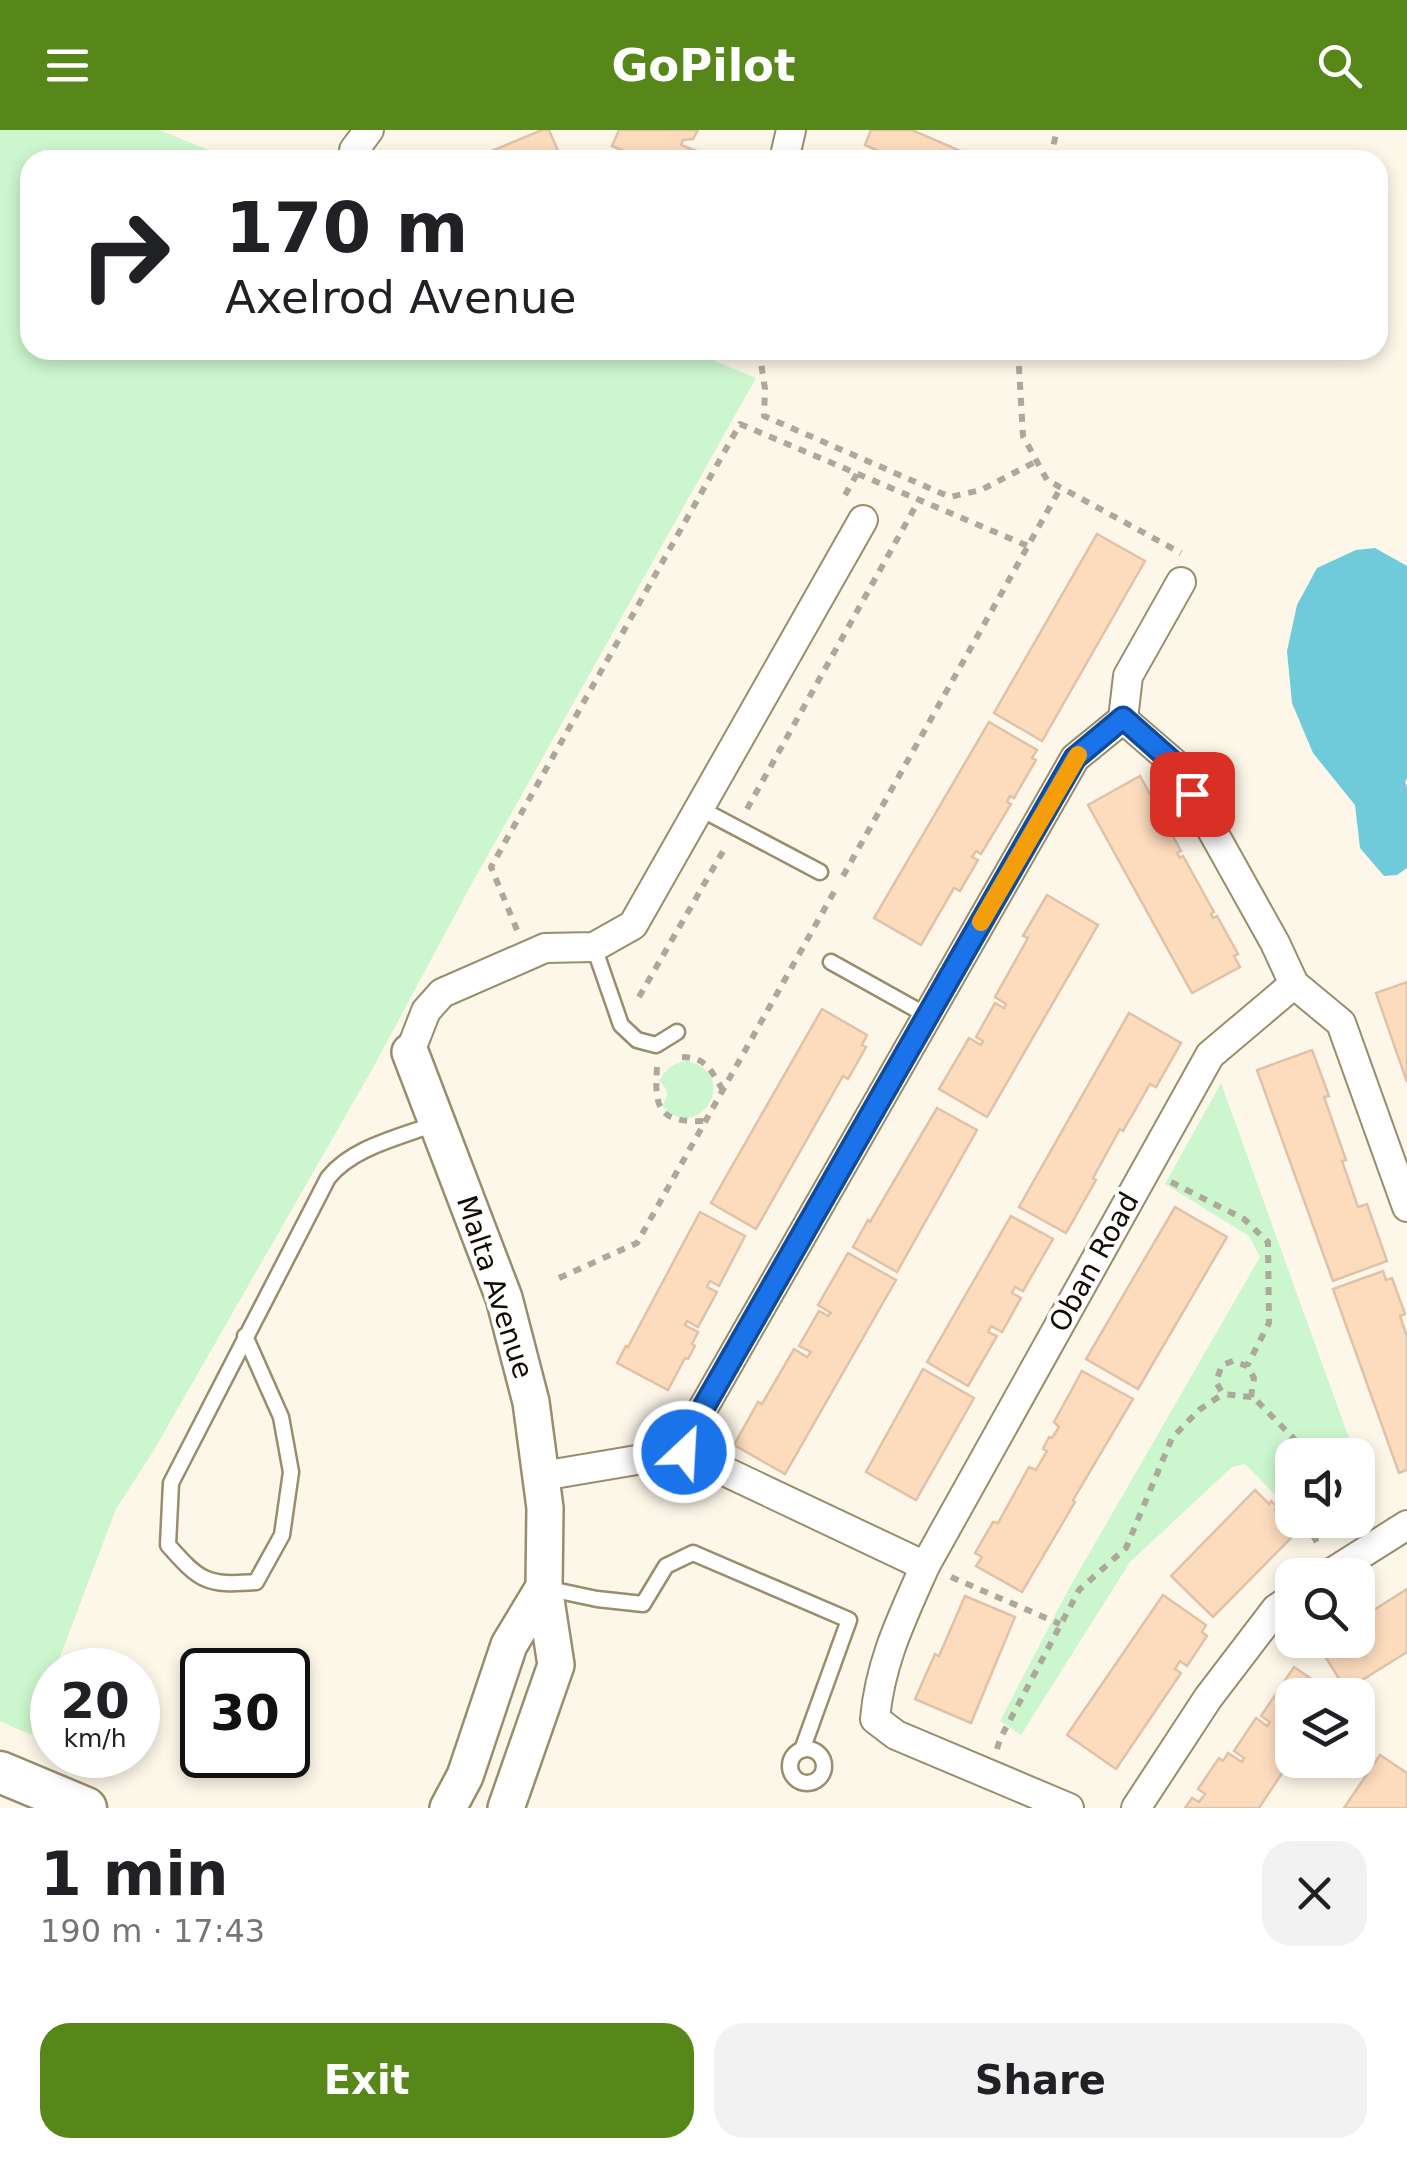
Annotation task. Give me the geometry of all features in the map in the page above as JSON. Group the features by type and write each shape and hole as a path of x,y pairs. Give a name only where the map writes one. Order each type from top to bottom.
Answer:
{"main road":[{"path":"0,1772 86,1808"}],"street":[{"path":"410,1052 426,1011 442,993 545,948 594,947 633,925 699,808 851,514"},
{"path":"684,1452 694,1424 1075,758 1123,718 1128,676 1180,582"},
{"path":"1123,718 1175,764 1294,984 1341,1023 1407,1207"},
{"name":"Oban Road","path":"1069,1808 896,1735 875,1719 878,1688 890,1646 1210,1055 1294,984"},
{"name":"Malta Avenue","path":"410,1052 504,1298 526,1376 542,1476 546,1540 544,1588 509,1645 466,1776 448,1808"},
{"path":"542,1476 684,1452 931,1568"},
{"path":"1355,1558 1407,1525"},
{"path":"506,1808 556,1664 544,1588"},
{"path":"1136,1808 1208,1698 1275,1610"}],"lane":[{"path":"699,808 820,872"},
{"path":"594,947 621,1025 637,1040 656,1045 677,1032"},
{"path":"831,962 928,1016"},
{"path":"245,1336 281,1417 291,1472 282,1535 256,1582 223,1585 194,1573 168,1544 170,1483 245,1336 333,1171 360,1153 438,1123"},
{"path":"544,1588 597,1600 644,1604 666,1566 693,1554 850,1620 802,1750"}],"path":[{"path":"760,360 764,416 950,497 981,490 1037,461"},
{"path":"1019,360 1023,436 1047,480 1186,556 1180,582"},
{"path":"527,955 491,867 740,424 1028,546"},
{"path":"851,514 858,474"},
{"path":"558,1278 637,1243 1061,487"},
{"path":"639,997 919,500"},
{"path":"656,1066 654,1096 660,1111 688,1122 706,1120"},
{"path":"1161,1177 1244,1219 1268,1242 1269,1322 1247,1366"},
{"path":"1223,1394 1216,1382 1222,1365 1233,1361 1247,1366 1254,1378 1250,1397"},
{"path":"994,1762 1000,1740 1079,1590 1126,1548 1172,1438 1199,1410 1223,1394 1254,1397 1296,1438"},
{"path":"931,1568 1060,1624"}],"green space":[{"path":"0,130 160,130 208,150 20,150 20,360 712,360 756,378 471,885 374,1066 154,1450 116,1509 63,1648 30,1648 30,1735 0,1721"},
{"path":"686,1061 703,1068 712,1079 713,1091 701,1113 689,1118 676,1116 662,1105 667,1092 659,1081 670,1067"},
{"path":"1221,1083 1349,1438 1275,1438 1275,1495 1245,1464 1232,1467 1130,1562 1021,1735 1000,1721 1067,1592 1260,1257 1249,1236 1165,1184"}],"water":[{"path":"1375,548 1407,566 1407,868 1397,875 1384,876 1360,848 1355,805 1313,753 1292,703 1287,651 1297,605 1317,568 1356,550"}],"building":[{"path":"549,130 558,150 494,150"},
{"path":"619,130 698,130 693,139 683,140 681,145 694,150 622,150 612,146"},
{"path":"871,130 912,130 958,150 876,150 865,145"},
{"path":"1097,534 1145,561 1042,741 994,713"},
{"path":"989,722 1037,750 1032,758 1036,760 1014,798 1010,796 1007,802 1011,804 981,854 976,851 972,857 978,860 960,891 954,888 921,945 874,918"},
{"path":"1140,776 1181,851 1177,853 1180,858 1183,856 1214,912 1213,918 1217,916 1238,954 1234,956 1240,967 1192,993 1088,805"},
{"path":"1047,895 1098,925 987,1117 939,1089 969,1038 981,1045 983,1041 976,1037 995,1003 1004,1008 1006,1004 995,997"},
{"path":"1407,982 1407,1082 1376,993"},
{"path":"822,1009 867,1035 862,1045 866,1047 848,1079 843,1076 756,1229 711,1203"},
{"path":"1129,1013 1181,1043 1156,1087 1150,1084 1123,1131 1120,1129 1066,1233 1019,1207"},
{"path":"1312,1050 1329,1096 1324,1097 1358,1207 1367,1204 1387,1261 1333,1281 1257,1070"},
{"path":"937,1108 977,1130 897,1272 853,1247"},
{"path":"1175,1207 1227,1237 1138,1389 1086,1359"},
{"path":"700,1212 745,1236 719,1286 710,1281 707,1287 717,1292 698,1327 687,1321 685,1325 698,1332 692,1344 695,1346 668,1390 617,1363"},
{"path":"1011,1216 1053,1239 1023,1291 1015,1287 1012,1293 1021,1298 1002,1332 991,1326 988,1332 997,1336 968,1386 927,1362"},
{"path":"848,1253 896,1280 785,1474 734,1445 794,1349 807,1357 811,1352 799,1346 819,1311 828,1316 831,1313 818,1305"},
{"path":"1383,1271 1386,1280 1392,1278 1405,1314 1400,1316 1407,1337 1407,1470 1399,1473 1333,1289"},
{"path":"923,1369 974,1398 916,1500 866,1472"},
{"path":"1082,1371 1133,1399 1022,1592 976,1566 982,1557 975,1553 993,1522 998,1523 1029,1467 1036,1470 1047,1451 1043,1449 1049,1437 1059,1427 1054,1422"},
{"path":"1255,1490 1269,1504 1271,1501 1275,1504 1275,1538 1291,1538 1213,1617 1171,1576"},
{"path":"1407,1589 1407,1652 1365,1678 1339,1678 1326,1658 1375,1658 1375,1609"},
{"path":"1163,1595 1206,1625 1202,1632 1207,1636 1187,1666 1180,1661 1175,1669 1181,1673 1116,1769 1067,1735"},
{"path":"965,1596 1015,1617 971,1723 915,1699"},
{"path":"1294,1667 1310,1678 1287,1678"},
{"path":"1275,1695 1275,1778 1279,1778 1259,1808 1185,1808 1192,1798 1199,1802 1205,1794 1198,1789 1219,1758 1223,1761 1228,1753 1242,1762 1244,1758 1234,1751 1256,1718 1267,1726 1270,1722 1261,1716"},
{"path":"1380,1755 1407,1773 1407,1808 1344,1808 1364,1778 1375,1778 1375,1762"}],"slow traffic":[{"path":"981,922 1078,755"}],"route":[{"path":"684,1452 694,1424 1075,758 1123,718 1175,764 1192,794"}]}
